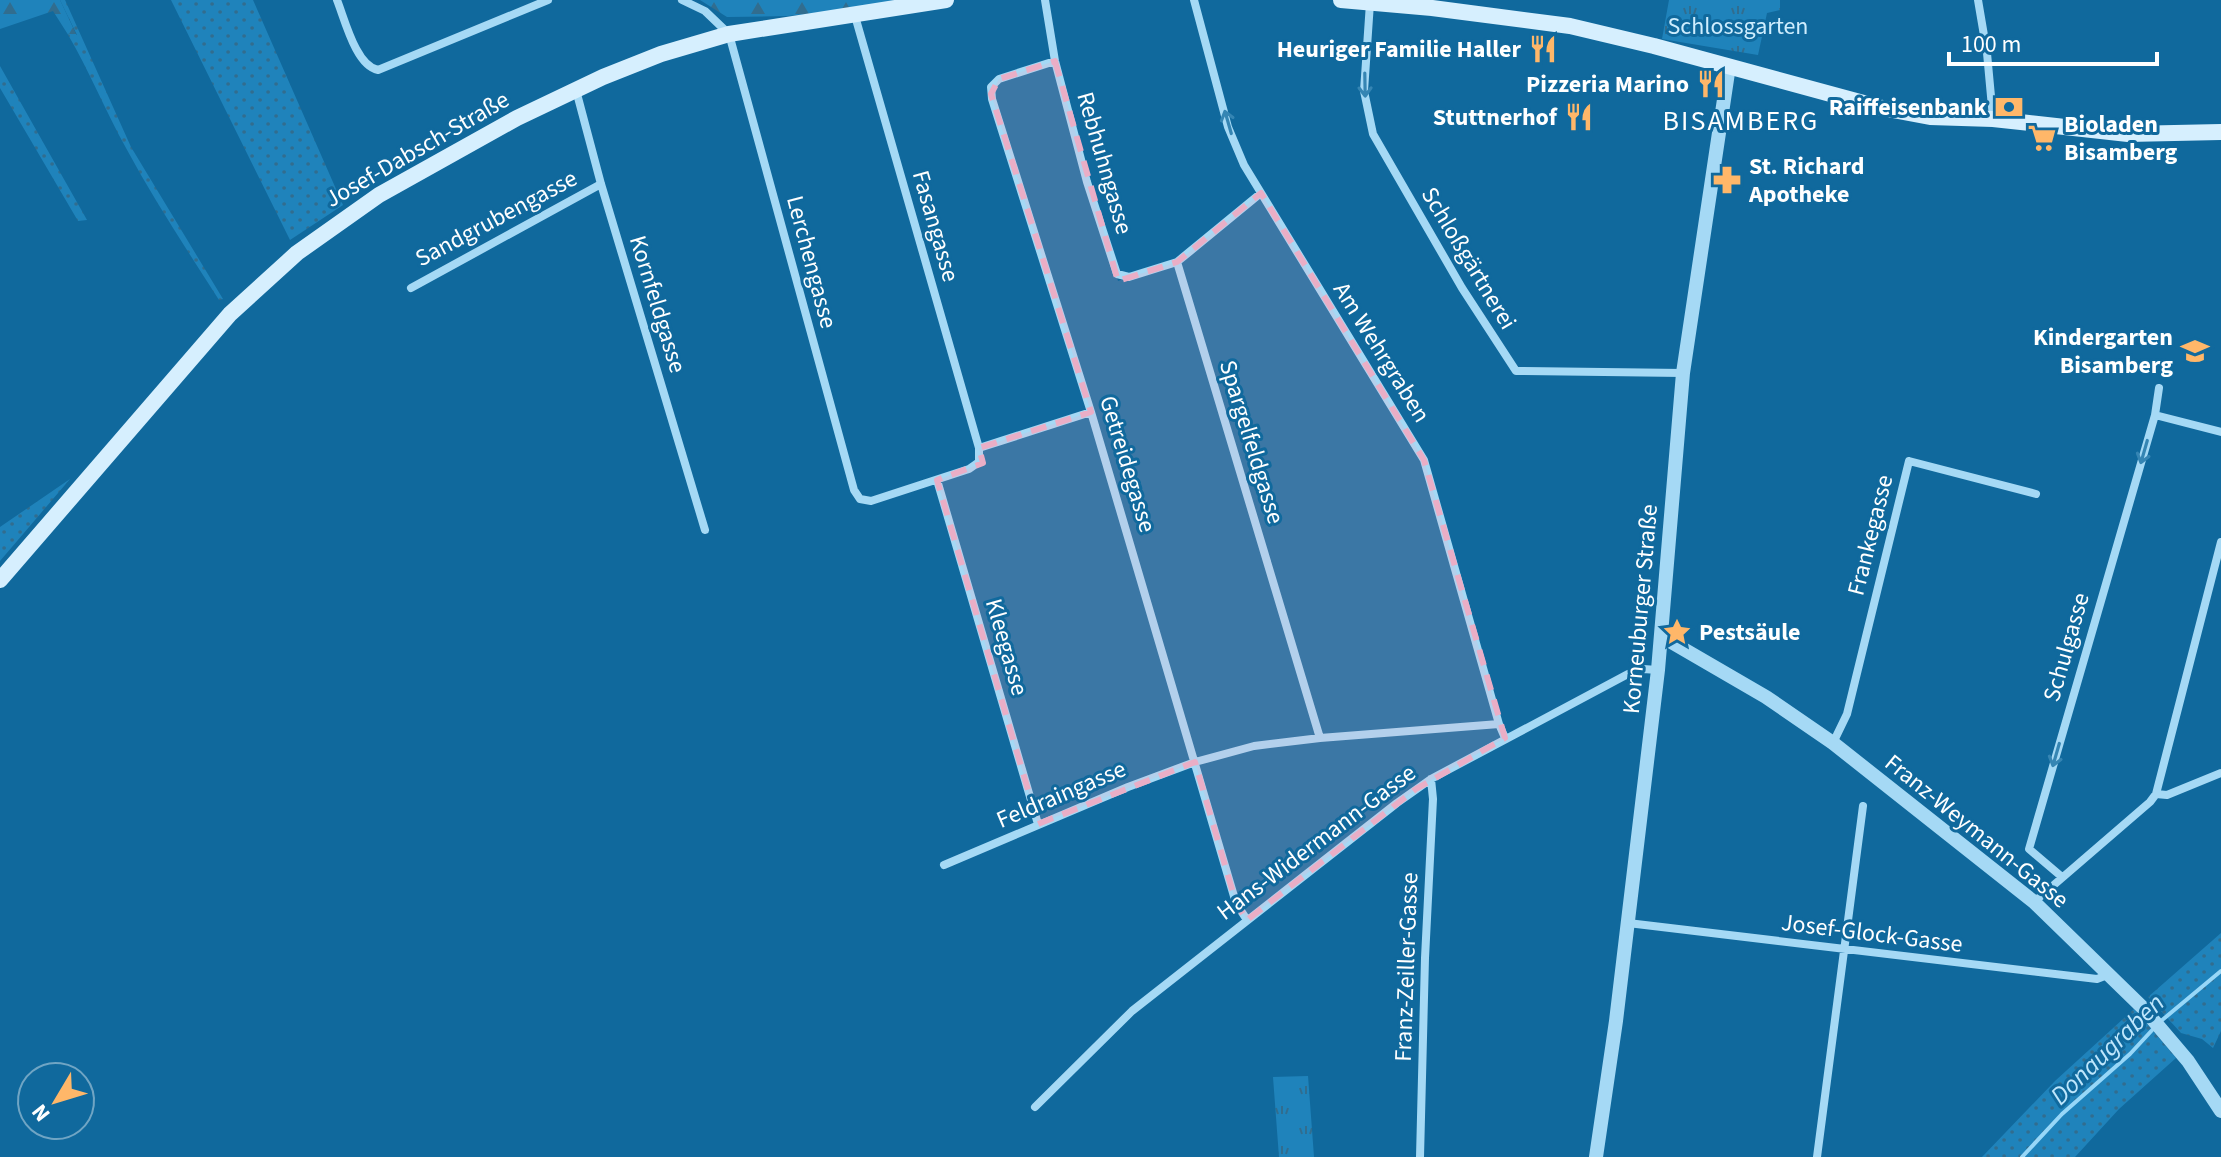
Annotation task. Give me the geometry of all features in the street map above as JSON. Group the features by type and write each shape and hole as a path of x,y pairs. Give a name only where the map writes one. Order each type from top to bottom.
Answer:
{"main road":[{"name":"Josef-Dabsch-Straße","path":"0,580 206,341 284,263 342,219 400,182 517,118 661,54 729,34 946,0"},
{"path":"1341,0 1432,8 1567,26 1882,108 1930,117 1993,119 2128,134 2221,132"}],"street":[{"path":"337,0 362,61 378,70 548,0"},
{"path":"682,0 705,11 729,34"},
{"name":"Rebhuhngasse","path":"1045,0 1055,61 1087,182 1117,274 1129,277 1177,262"},
{"name":"Am Wehrgraben","path":"1194,0 1228,127 1240,157 1424,460 1505,738"},
{"path":"1978,0 1993,119"},
{"name":"Schloßgärtnerei","path":"1370,3 1364,76 1366,112 1373,134 1462,288 1516,371 1683,373"},
{"name":"Fasangasse","path":"855,16 979,448"},
{"name":"Lerchengasse","path":"729,34 854,490 860,499 871,501 937,480"},
{"name":"Getreidegasse","path":"1055,61 999,79 991,87 991,94 1091,412 1236,903 1247,920"},
{"name":"Korneuburger Straße","path":"1596,1157 1658,670 1683,373 1729,66"},
{"name":"Kornfeldgasse","path":"576,90 601,184 705,530"},
{"name":"Sandgrubengasse","path":"411,288 601,184"},
{"path":"1177,262 1261,193"},
{"name":"Spargelfeldgasse","path":"1177,262 1320,738"},
{"name":"Schulgasse","path":"2062,877 2029,849 2155,415 2159,388"},
{"path":"937,480 975,465 980,457 979,448 1091,412"},
{"path":"2155,415 2221,432"},
{"name":"Frankegasse","path":"1833,743 1847,714 1909,461 2036,494"},
{"name":"Kleegasse","path":"937,480 1038,824"},
{"path":"2034,902 2156,794 2221,542"},
{"name":"Franz-Weymann-Gasse","path":"1661,636 1766,697 1833,743 2034,902 2143,1008 2173,1042 2221,1111"},
{"name":"Hans-Widermann-Gasse","path":"1035,1107 1132,1011 1431,779 1635,670 1658,670"},
{"path":"1195,762 1254,746 1499,724"},
{"name":"Feldraingasse","path":"944,865 1195,762"},
{"path":"2156,794 2167,795 2221,773"},
{"name":"Franz-Zeiller-Gasse","path":"1420,1157 1433,799 1431,779"},
{"path":"1817,1157 1863,806"},
{"name":"Josef-Glock-Gasse","path":"1628,923 2097,979 2111,974"}],"highlighted area":[{"path":"1055,61 1118,281 1177,262 1261,193 1424,460 1505,738 1416,789 1247,920 1236,903 1195,762 1038,824 937,480 983,463 979,448 1091,412 991,94 999,79"}],"green space":[{"path":"0,0 60,0 77,36 67,33 53,11 0,29"},
{"path":"60,0 65,0 131,147 223,299 219,300 126,148 67,33 77,35"},
{"path":"171,0 253,0 343,205 290,240"},
{"path":"700,0 893,0 894,4 787,16 727,17"},
{"name":"Schlossgarten","path":"1669,0 1780,0 1780,10 1767,13 1758,55 1662,39"},
{"path":"0,66 87,220 78,221 0,88"},
{"path":"70,479 0,561 0,527"},
{"path":"2221,933 2221,1031 2213,1048 2202,1039 2181,1033 2148,997"},
{"path":"2134,1009 2176,1058 2119,1109 2075,1157 1982,1157 2055,1081"},
{"path":"1308,1076 1314,1157 1279,1157 1273,1077"}],"waterway":[{"name":"Donaugraben","path":"2161,1021 2221,971"},
{"name":"Donaugraben","path":"2022,1157 2062,1114 2130,1054 2155,1027"}],"place":[{"name":"Heuriger Familie Haller","path":"1543,49"},
{"name":"Pizzeria Marino","path":"1711,84"},
{"name":"Raiffeisenbank","path":"2009,107"},
{"name":"Stuttnerhof","path":"1579,117"},
{"name":"Bioladen Bisamberg","path":"2042,138"},
{"name":"St. Richard Apotheke","path":"1727,180"},
{"name":"Kindergarten Bisamberg","path":"2195,351"},
{"name":"Pestsäule","path":"1677,632"}],"district":[{"name":"BISAMBERG","path":"1741,120"}]}
